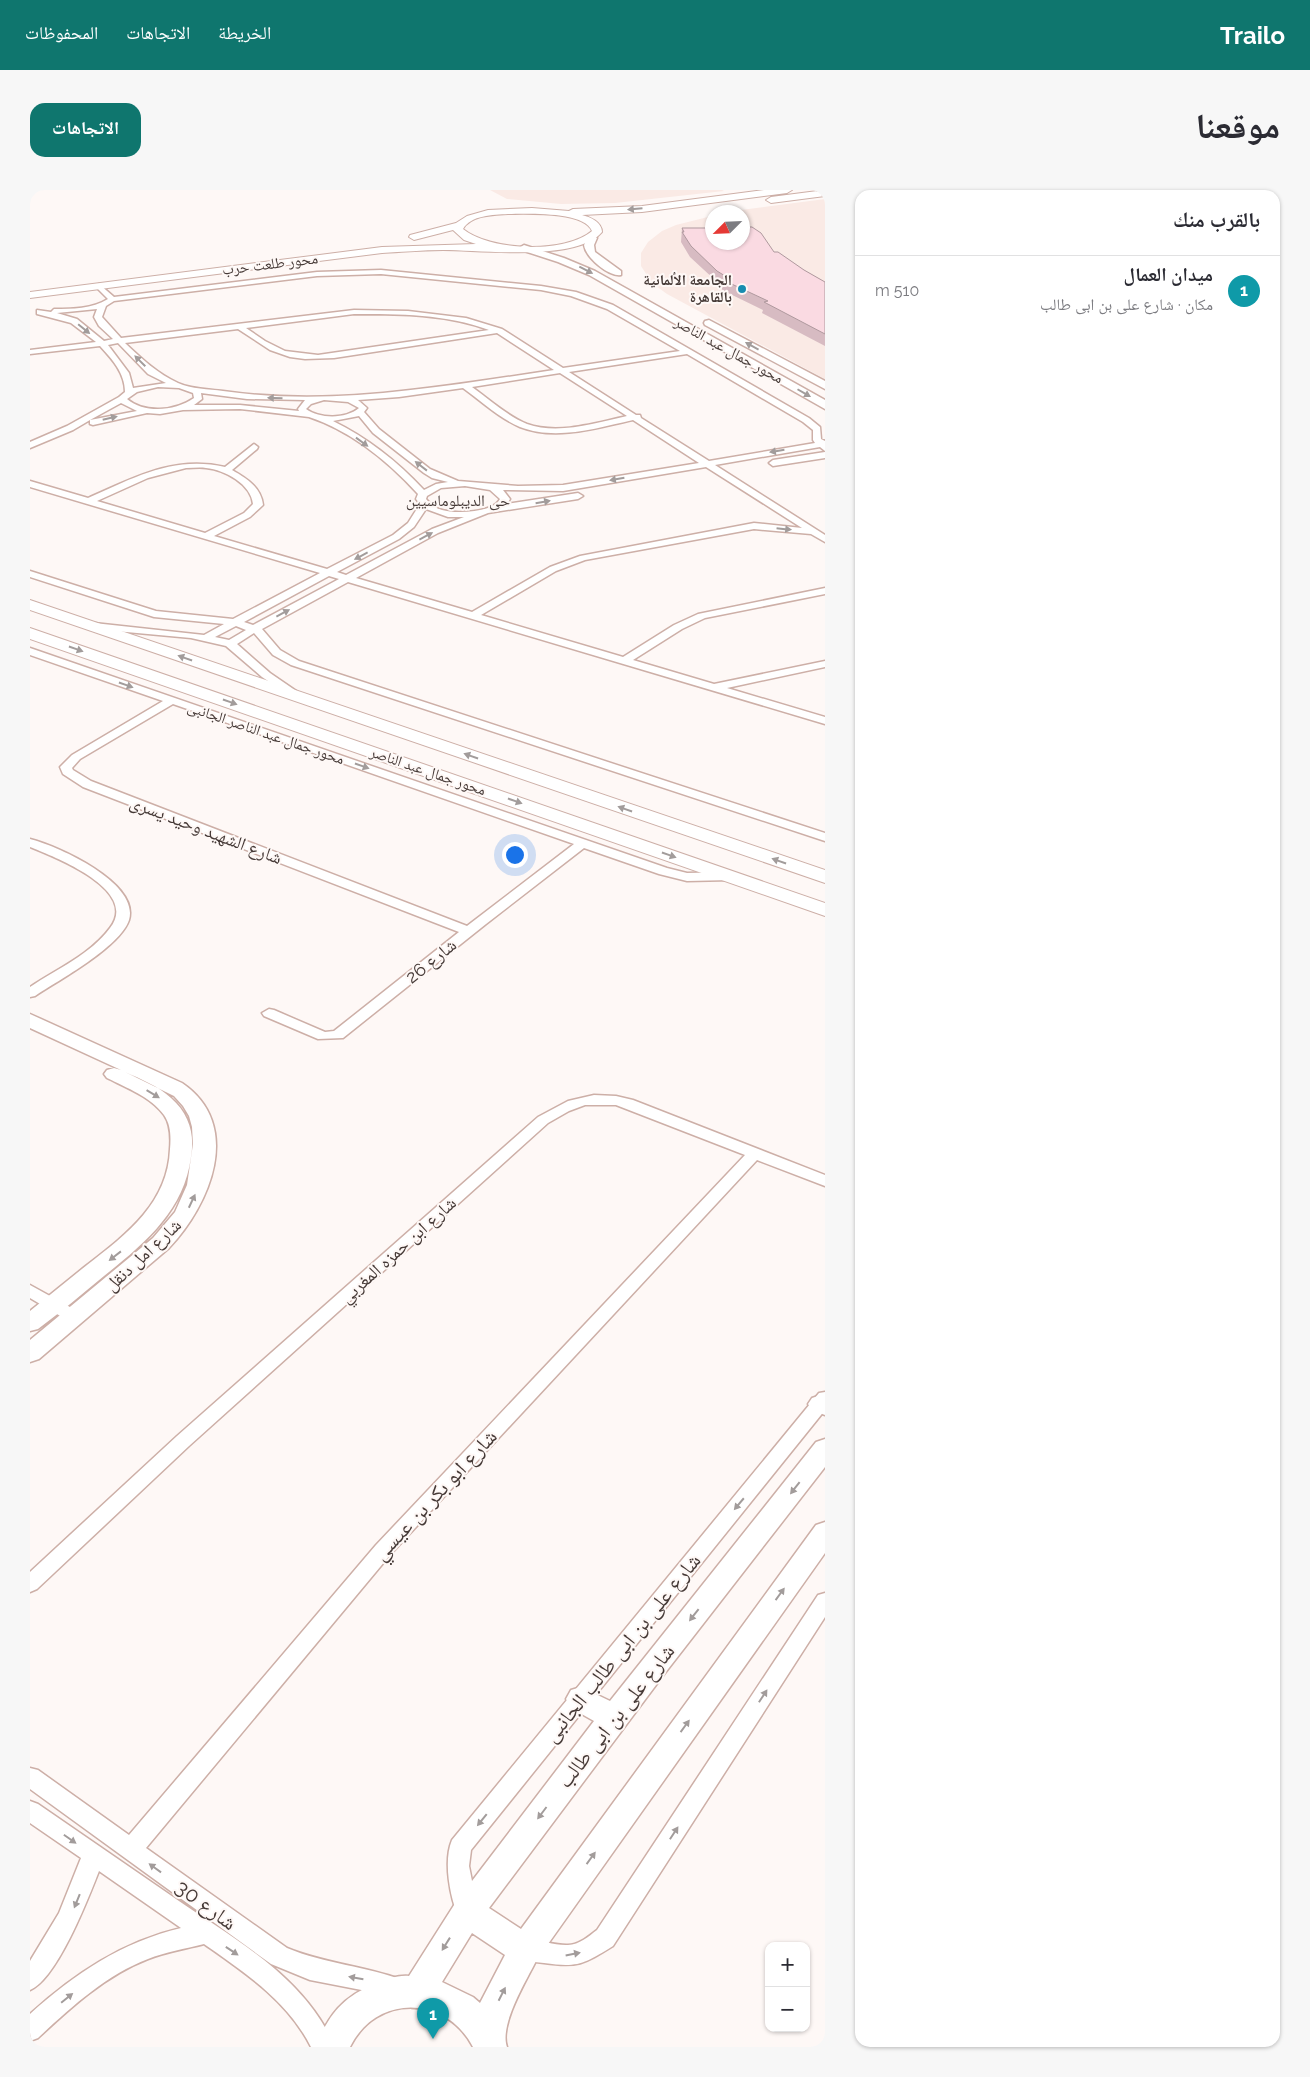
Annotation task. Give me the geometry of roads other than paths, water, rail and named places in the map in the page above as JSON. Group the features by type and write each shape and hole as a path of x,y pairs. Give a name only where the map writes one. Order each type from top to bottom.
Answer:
{"main road":[{"path":"547,212 611,211 787,190"},
{"path":"611,211 610,214 614,217 632,220 825,193"},
{"path":"547,212 585,220 595,225 598,233 589,249 595,258"},
{"name":"محور طلعت حرب","path":"30,287 356,246 424,235 460,224 468,219 492,213 547,212"},
{"path":"460,224 458,227 460,233 469,239 511,248 561,247 580,243 598,233"},
{"path":"424,235 432,236 440,241 438,244 426,247"},
{"name":"محور طلعت حرب","path":"30,295 366,252 426,247 511,248"},
{"name":"محور جمال عبد الناصر","path":"524,248 567,262 592,274 825,405"},
{"path":"567,262 564,260 565,257 578,255 595,258 624,276"},
{"name":"محور جمال عبد الناصر","path":"701,318 825,386"},
{"name":"محور جمال عبد الناصر","path":"30,605 825,877"},
{"name":"محور جمال عبد الناصر","path":"30,633 825,910"},
{"name":"شارع امل دنقل","path":"30,1020 171,1087 192,1104 203,1126 203,1157 200,1177 194,1200 186,1215 161,1243 30,1353"},
{"name":"شارع امل دنقل","path":"30,1035 144,1089 160,1099 172,1110 182,1133 181,1161 178,1175 164,1207 153,1222 136,1239 30,1323"},
{"name":"شارع على بن ابى طالب","path":"411,1991 431,1968 467,1912 614,1718 825,1449"},
{"path":"489,2044 495,2008 525,1950 825,1532"},
{"path":"581,1699 614,1718"},
{"path":"467,1912 525,1950"},
{"path":"332,2047 338,2032 356,2011 380,1996 411,1991 447,1999 472,2016 489,2044"}],"street":[{"path":"40,312 75,310 116,299 317,274 361,271 414,274 532,287 587,298 610,307 806,420 817,428 817,440 823,445"},
{"path":"116,299 116,294 133,287 130,282"},
{"path":"99,286 116,299"},
{"path":"103,304 99,313 100,321 156,376 193,389 247,397 340,398 399,395 688,352"},
{"path":"31,311 72,320 84,328 100,343 127,375 130,386 129,392"},
{"path":"30,352 318,315 365,312 461,320 484,325 499,331 564,371 720,471 770,513 825,539"},
{"path":"238,326 273,350 287,355 308,357 334,356 499,331"},
{"path":"30,445 70,428 122,399 129,392 153,386 182,386"},
{"path":"466,386 515,421 539,430 559,431 637,418"},
{"path":"180,408 188,406 198,399 198,392 193,389"},
{"path":"70,428 151,410 180,408 240,407 320,418 343,418 399,395"},
{"path":"308,415 302,409 304,405 324,398"},
{"path":"340,398 361,404 361,412 376,432 427,471 444,479 518,490 556,489 823,445"},
{"path":"122,399 134,408 151,410"},
{"path":"320,418 363,442 404,474 423,499 443,513 484,513"},
{"path":"226,470 254,447"},
{"path":"495,509 825,454"},
{"path":"90,502 144,477 169,469 203,465 226,470 243,480 257,495 258,505 247,515 206,536"},
{"path":"207,638 405,531 417,519 423,499 439,486 465,483"},
{"path":"30,484 825,721"},
{"path":"230,644 254,629 446,526 502,505 505,500 503,494 486,486"},
{"path":"754,526 770,513"},
{"path":"472,616 552,569 569,562 754,526 814,533"},
{"path":"30,574 154,614 176,618 217,619 236,622 254,629 264,636 273,649 295,662 825,837"},
{"path":"624,661 678,627 702,616 825,591"},
{"path":"92,626 207,638 230,644 266,674 300,698"},
{"name":"محور جمال عبد الناصر الجانبى","path":"30,652 675,875 731,876"},
{"path":"715,687 825,664"},
{"name":"شارع الشهيد وحيد يسرى","path":"171,701 69,762 66,767 67,772 87,784 469,931"},
{"path":"812,833 825,824"},
{"path":"30,843 100,877 117,894 122,904 123,912 122,920 102,945 30,993"},
{"name":"شارع 26","path":"269,1013 323,1036 338,1035 583,843"},
{"name":"شارع ابن حمزه المغربي","path":"30,1584 183,1440 543,1120 562,1108 588,1100 615,1100 628,1103 825,1181"},
{"name":"شارع ابو بكر بن عيسي","path":"130,1850 383,1550 755,1153"},
{"path":"30,1291 73,1316"},
{"name":"شارع على بن ابى طالب الجانبى","path":"467,1912 458,1866 460,1847 824,1403"},
{"path":"525,1950 569,1956 585,1951 605,1938 825,1601"},
{"name":"شارع 30","path":"30,1777 278,1956 310,1968 411,1991"},
{"name":"شارع 30","path":"30,1811 275,1982 316,2030 323,2047"},
{"path":"30,1979 56,1944 73,1909 93,1855"},
{"path":"30,2030 72,1994 104,1970 140,1951 205,1932"}],"place":[{"name":"الجامعة الألمانية بالقاهرة","path":"742,289"},
{"name":"ميدان العمال","path":"433,2039"}],"district":[{"name":"حى الديبلوماسيين","path":"458,500"}]}
